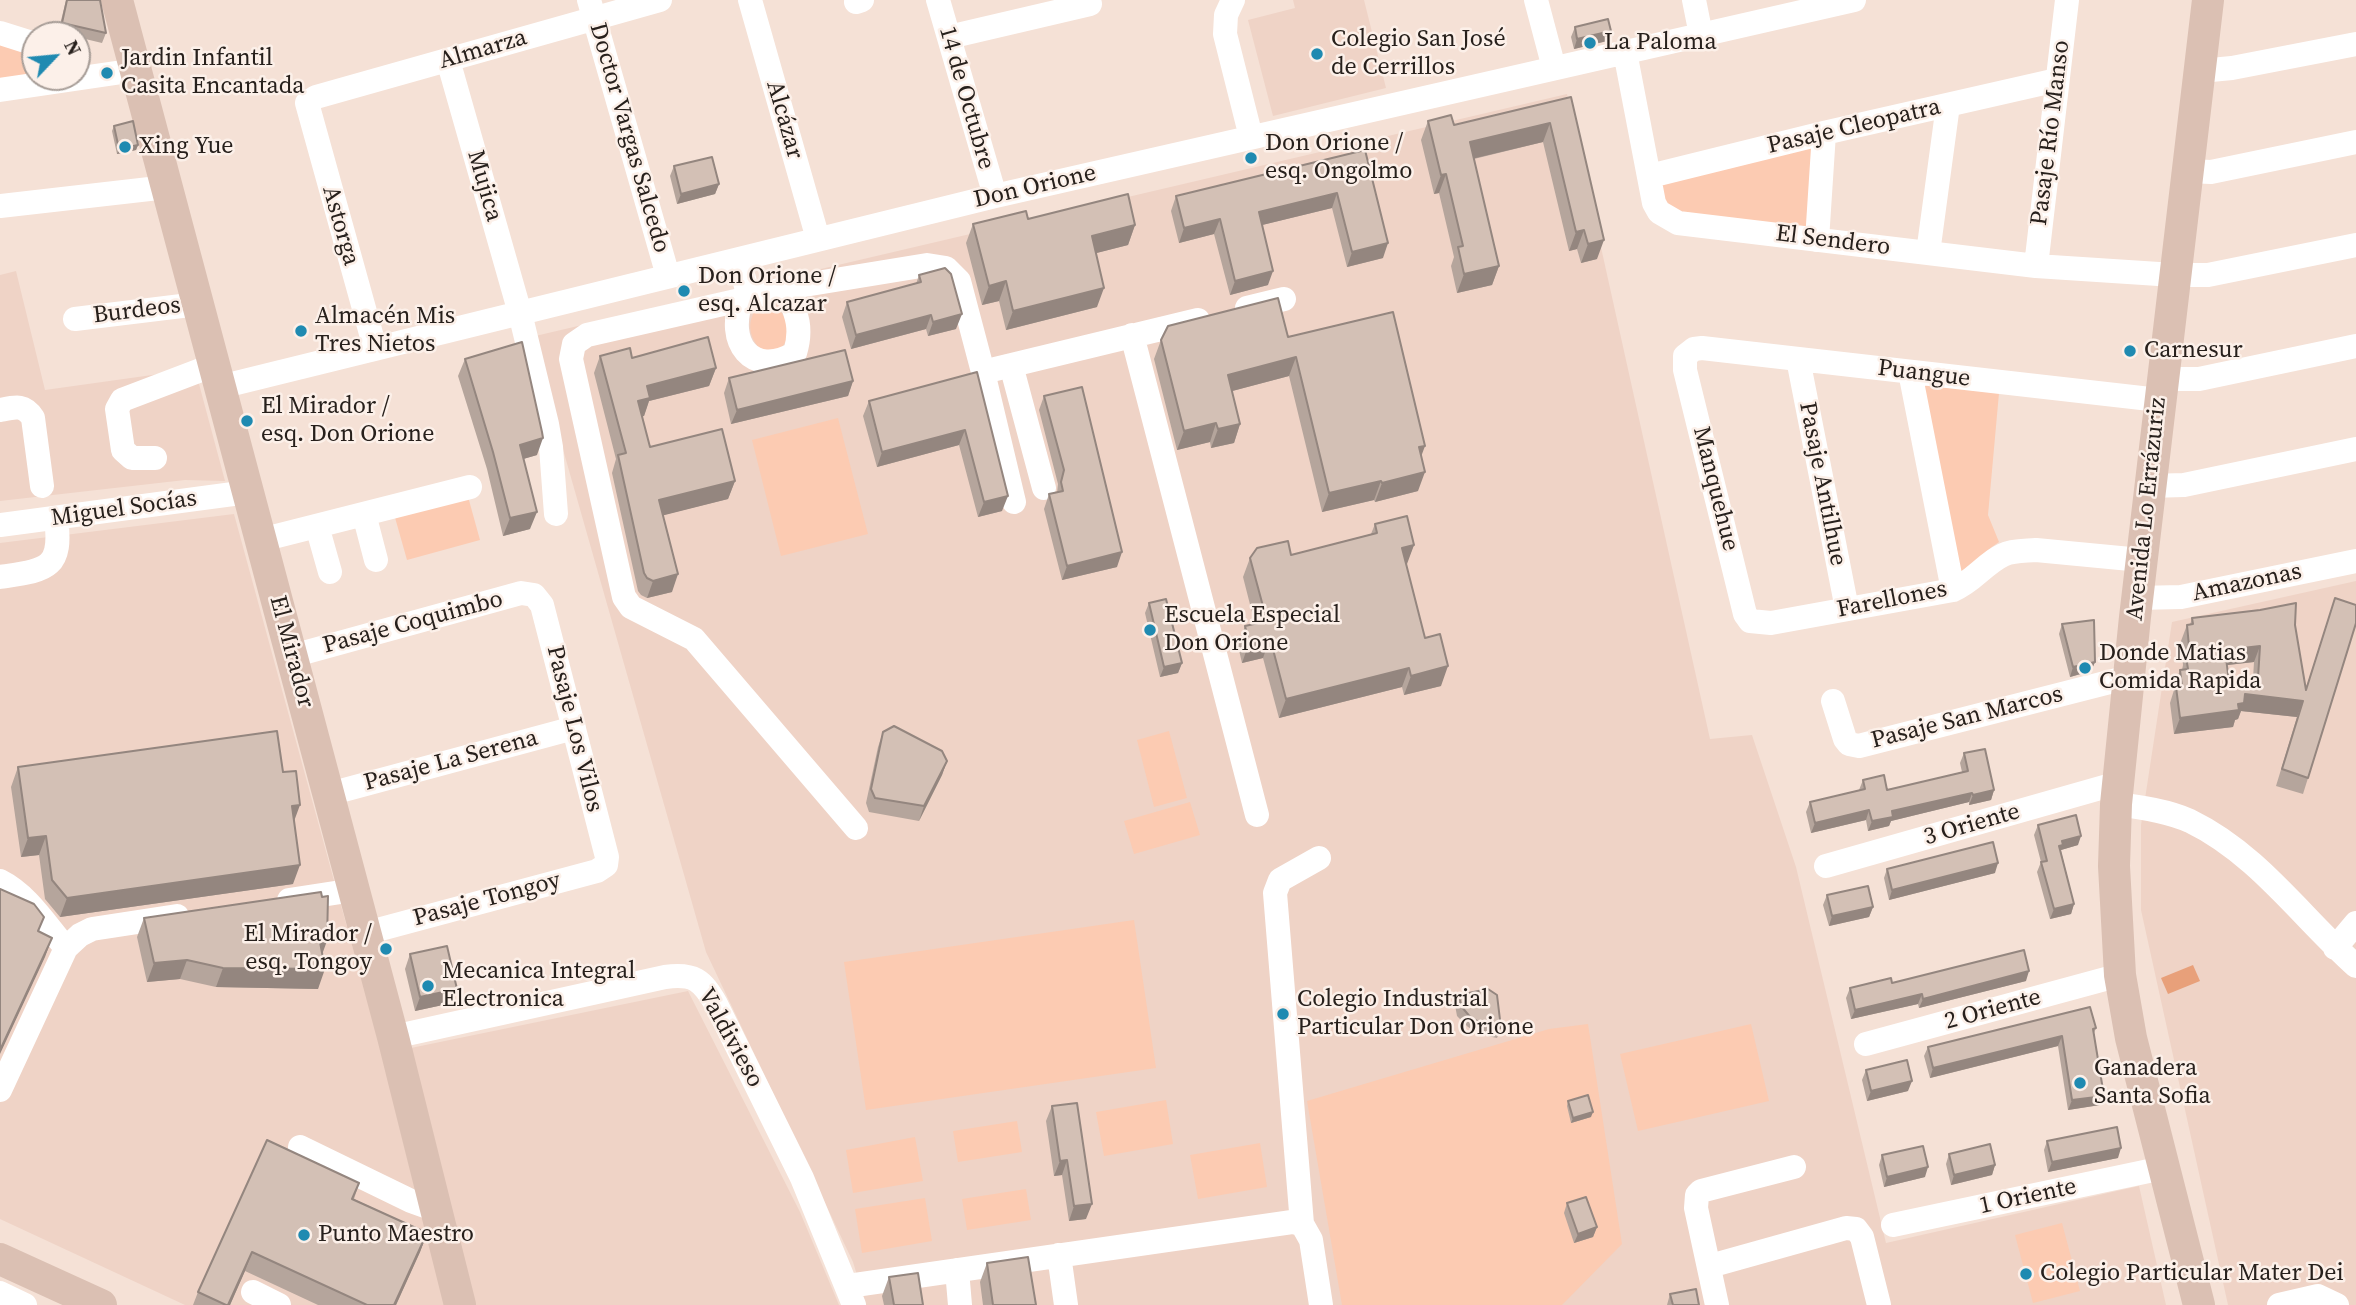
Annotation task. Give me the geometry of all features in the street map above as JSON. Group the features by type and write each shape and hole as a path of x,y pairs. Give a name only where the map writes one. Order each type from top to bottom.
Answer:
{"main road":[{"name":"Avenida Lo Errázuriz","path":"2199,1305 2131,1038 2120,975 2114,866 2117,793 2141,560 2208,0"},
{"name":"El Mirador","path":"120,1 128,71 167,187 394,1037 460,1305"},
{"path":"0,1259 101,1305"}],"street":[{"name":"Almarza","path":"307,103 316,97 448,60 592,9 660,0"},
{"name":"Alcázar","path":"750,0 818,239"},
{"name":"14 de Octubre","path":"938,0 995,196"},
{"path":"1233,0 1226,15 1225,34 1251,137"},
{"path":"1536,0 1554,68"},
{"path":"1694,0 1701,35"},
{"name":"Don Orione","path":"155,458 132,458 123,450 117,409 122,400 217,376 375,348 995,196 1854,0"},
{"name":"Pasaje Río Manso","path":"2036,265 2067,0"},
{"path":"948,37 1090,4"},
{"name":"Doctor Vargas Salcedo","path":"592,9 668,276"},
{"path":"0,33 21,40"},
{"path":"2200,71 2232,68 2356,44"},
{"name":"El Sendero","path":"1625,52 1654,203 1659,212 1678,223 2036,265 2174,275 2208,275 2356,245"},
{"name":"Mujica","path":"448,60 520,313 551,447 556,514"},
{"path":"91,62 128,71"},
{"path":"0,90 128,71"},
{"name":"Pasaje Cleopatra","path":"1650,176 1824,132 2057,80"},
{"name":"Astorga","path":"307,103 375,348"},
{"path":"1928,253 1948,104"},
{"path":"1817,240 1824,132"},
{"path":"2188,171 2211,172 2356,142"},
{"path":"0,206 167,187"},
{"path":"739,259 746,299 736,315 736,334 747,354 759,362 782,361 795,353 800,337 798,319 786,288"},
{"path":"856,828 694,639 631,607 624,597 571,359 574,344 587,335 786,288 927,265 946,268 959,281 1014,502"},
{"path":"983,372 1284,299"},
{"name":"Burdeos","path":"75,318 198,304"},
{"path":"1132,335 1257,815"},
{"name":"Puangue","path":"1690,351 1702,348 1910,372 2160,390 2356,346"},
{"name":"Manquehue","path":"1690,351 1685,356 1685,370 1745,614 1750,621 1757,623"},
{"name":"Pasaje Antilhue","path":"1798,359 1847,609"},
{"path":"1011,365 1044,488"},
{"path":"1910,372 1954,590"},
{"path":"0,410 20,406 33,418 42,486"},
{"path":"2150,486 2184,485 2356,449"},
{"path":"261,540 470,487"},
{"name":"Miguel Socías","path":"0,525 248,492"},
{"path":"364,514 376,560"},
{"path":"0,577 41,569 52,561 59,541 55,518"},
{"path":"317,526 331,572"},
{"name":"Farellones","path":"1757,623 1771,623 1954,590 1965,585 2005,554 2019,551 2036,550 2141,560"},
{"name":"Amazonas","path":"2137,598 2181,597 2356,561"},
{"name":"Pasaje Coquimbo","path":"292,656 520,593 534,595"},
{"name":"Pasaje Los Vilos","path":"534,595 542,605 607,857 606,865"},
{"name":"Pasaje San Marcos","path":"1833,701 1845,739 1849,744 1859,746 2129,677"},
{"name":"Pasaje La Serena","path":"329,794 574,728"},
{"path":"2117,793 2143,808 2188,820 2222,840 2266,873 2335,948 2356,966"},
{"name":"3 Oriente","path":"1826,866 2117,793"},
{"path":"1319,858 1280,880 1275,893 1302,1224 1311,1241 1321,1305"},
{"name":"Pasaje Tongoy","path":"366,933 597,871 606,865"},
{"path":"0,881 21,896 66,948"},
{"path":"269,903 354,890"},
{"path":"0,1090 66,948 80,935 92,929 201,913"},
{"path":"2335,948 2356,923"},
{"name":"Valdivieso","path":"394,1037 665,977 681,974 695,978 707,988 764,1100 802,1178 851,1296"},
{"name":"2 Oriente","path":"1866,1044 2120,975"},
{"path":"300,1147 411,1201 436,1210"},
{"path":"1717,1305 1696,1208 1697,1195 1701,1191 1794,1167"},
{"name":"1 Oriente","path":"1893,1225 2163,1168"},
{"path":"851,1296 957,1270 1292,1222 1302,1224"},
{"path":"1710,1266 1846,1228 1856,1229 1862,1237 1879,1305"},
{"path":"1059,1255 1066,1305"},
{"path":"957,1270 960,1305"},
{"path":"253,1292 279,1305"},
{"path":"0,1293 25,1305"},
{"path":"2279,1305 2318,1296 2337,1305"}],"shaded area":[{"name":"Colegio San José de Cerrillos","path":"1293,0 1364,0 1386,88 1273,116 1248,20 1295,8"},
{"path":"0,34 21,39 21,79 0,82"},
{"path":"1567,94 1710,739 1752,735 1796,867 1886,1243 2139,1186 2166,1305 866,1305 853,1262 706,952 531,337"},
{"path":"1814,143 1811,231 1684,216 1667,205 1657,180"},
{"path":"16,271 45,390 195,369 225,481 185,480 0,501 0,275"},
{"path":"770,305 780,311 790,325 783,346 769,353 762,353 753,338 750,323 754,312"},
{"path":"1920,385 1999,393 1988,515 1999,542 1956,574"},
{"path":"838,418 868,534 781,556 752,440"},
{"path":"467,493 480,540 407,560 394,514"},
{"path":"234,514 454,1305 185,1305 0,1219 0,543"},
{"path":"2356,581 2356,1305 2228,1305 2141,910 2141,825 2172,622"},
{"path":"1169,731 1187,798 1154,807 1137,740"},
{"path":"1190,802 1200,835 1134,854 1124,821"},
{"path":"1134,920 1156,1068 866,1110 844,962"},
{"path":"2193,965 2200,981 2168,994 2161,978"},
{"path":"688,991 800,1212 839,1305 474,1305 406,1049"},
{"path":"1588,1024 1622,1244 1562,1305 1342,1305 1307,1101 1549,1029"},
{"path":"1751,1024 1769,1101 1638,1131 1620,1054"},
{"path":"1166,1100 1173,1144 1104,1156 1096,1112"},
{"path":"1017,1121 1022,1152 958,1162 953,1131"},
{"path":"915,1137 923,1181 853,1193 846,1150"},
{"path":"1260,1143 1267,1187 1198,1199 1190,1155"},
{"path":"1026,1189 1031,1220 967,1230 962,1199"},
{"path":"925,1198 932,1241 862,1253 855,1209"},
{"path":"2062,1223 2080,1291 2033,1303 2015,1235"}],"building":[{"path":"67,0 100,0 106,33 91,30 91,21 62,21"},
{"path":"1608,19 1611,31 1577,39 1575,27"},
{"path":"1571,97 1604,240 1588,244 1584,230 1576,232 1550,123 1470,142 1499,266 1464,274 1458,247 1463,246 1446,174 1441,175 1428,121 1451,115 1454,125"},
{"path":"133,121 138,145 119,149 114,126"},
{"path":"1365,150 1388,243 1352,252 1337,193 1259,212 1273,271 1235,281 1220,219 1184,228 1176,196"},
{"path":"712,157 719,184 681,194 674,166"},
{"path":"1128,194 1135,225 1092,236 1104,288 1013,311 1006,281 989,286 973,224 1026,211 1028,219"},
{"path":"945,268 951,274 962,314 933,322 931,315 856,335 847,302 921,282 919,275"},
{"path":"1278,298 1288,337 1393,312 1425,446 1419,447 1425,472 1329,493 1296,357 1228,375 1240,424 1218,429 1216,423 1184,431 1161,340 1168,326"},
{"path":"708,337 716,368 647,386 650,398 638,401 650,447 722,429 735,481 659,500 678,574 653,581 644,573 618,455 626,453 600,356 630,348 632,358"},
{"path":"522,342 543,438 520,445 537,512 510,518 465,359"},
{"path":"845,350 853,381 737,410 729,378"},
{"path":"977,372 1008,496 984,502 965,430 882,452 869,401"},
{"path":"1082,387 1122,552 1067,566 1049,494 1063,491 1061,482 1064,470 1044,396"},
{"path":"1407,516 1414,545 1402,548 1425,638 1440,634 1448,666 1411,676 1409,668 1286,699 1270,638 1249,643 1245,626 1267,621 1250,558 1257,548 1288,541 1291,555 1377,533 1375,524"},
{"path":"2335,598 2356,605 2356,623 2308,778 2282,769 2303,701 2245,694 2244,703 2238,704 2239,710 2180,718 2176,687 2182,686 2180,670 2188,669 2186,657 2190,657 2187,625 2193,624 2192,618 2296,603 2295,625 2306,690","holes":["2260,646 2258,678 2229,682 2225,650"]},
{"path":"1166,599 1182,663 1164,667 1149,603"},
{"path":"2094,620 2095,662 2073,667 2062,624"},
{"path":"894,726 942,751 947,761 924,806 875,798 871,789 883,732"},
{"path":"277,731 283,772 296,771 300,805 292,806 300,865 67,898 52,880 46,836 28,838 18,767"},
{"path":"1985,749 1994,790 1892,811 1893,817 1872,821 1869,810 1815,823 1810,802 1865,789 1863,780 1884,775 1887,790 1968,771 1964,753"},
{"path":"2076,815 2081,836 2062,841 2063,845 2059,846 2074,904 2054,909 2041,862 2047,861 2038,825"},
{"path":"1993,842 1998,863 1892,890 1887,869"},
{"path":"1868,886 1873,907 1832,916 1827,895"},
{"path":"0,889 34,904 44,917 38,931 52,938 0,1050"},
{"path":"321,892 322,897 328,896 327,941 320,942 325,969 223,968 187,960 154,963 144,918"},
{"path":"447,946 457,989 420,997 410,954"},
{"path":"2024,950 2029,971 1923,999 1922,994 1855,1010 1850,988 1891,978 1892,983"},
{"path":"1488,989 1497,995 1501,1028 1487,1026 1471,1018 1461,1006 1459,995"},
{"path":"2090,1007 2096,1028 2093,1029 2104,1096 2072,1100 2062,1036 1933,1068 1928,1047"},
{"path":"1907,1060 1912,1081 1871,1091 1866,1070"},
{"path":"1588,1095 1593,1112 1573,1118 1568,1101"},
{"path":"1077,1103 1092,1204 1074,1206 1067,1160 1060,1161 1052,1106"},
{"path":"2117,1127 2121,1148 2052,1162 2047,1141"},
{"name":"Punto Maestro","path":"267,1140 359,1183 352,1199 427,1233 394,1305 367,1305 252,1252 228,1305 198,1292"},
{"path":"1990,1144 1995,1165 1954,1175 1949,1154"},
{"path":"1923,1146 1928,1167 1887,1177 1882,1155"},
{"path":"1586,1197 1597,1227 1578,1234 1567,1203"},
{"path":"1028,1257 1036,1305 993,1305 987,1263"},
{"path":"918,1273 923,1305 894,1305 889,1277"},
{"path":"1696,1289 1699,1305 1673,1305 1670,1294"}],"place":[{"name":"La Paloma","path":"1590,43"},
{"name":"Colegio San José de Cerrillos","path":"1317,54"},
{"name":"Jardin Infantil Casita Encantada","path":"107,73"},
{"name":"Xing Yue","path":"125,147"},
{"name":"Don Orione / esq. Ongolmo","path":"1251,158"},
{"name":"Don Orione / esq. Alcazar","path":"684,291"},
{"name":"Almacén Mis Tres Nietos","path":"301,331"},
{"name":"Carnesur","path":"2130,351"},
{"name":"El Mirador / esq. Don Orione","path":"247,421"},
{"name":"Escuela Especial Don Orione","path":"1150,630"},
{"name":"Donde Matias Comida Rapida","path":"2085,668"},
{"name":"El Mirador / esq. Tongoy","path":"386,949"},
{"name":"Mecanica Integral Electronica","path":"428,986"},
{"name":"Colegio Industrial Particular Don Orione","path":"1283,1014"},
{"name":"Ganadera Santa Sofia","path":"2080,1083"},
{"name":"Punto Maestro","path":"304,1235"},
{"name":"Colegio Particular Mater Dei","path":"2026,1274"}]}
